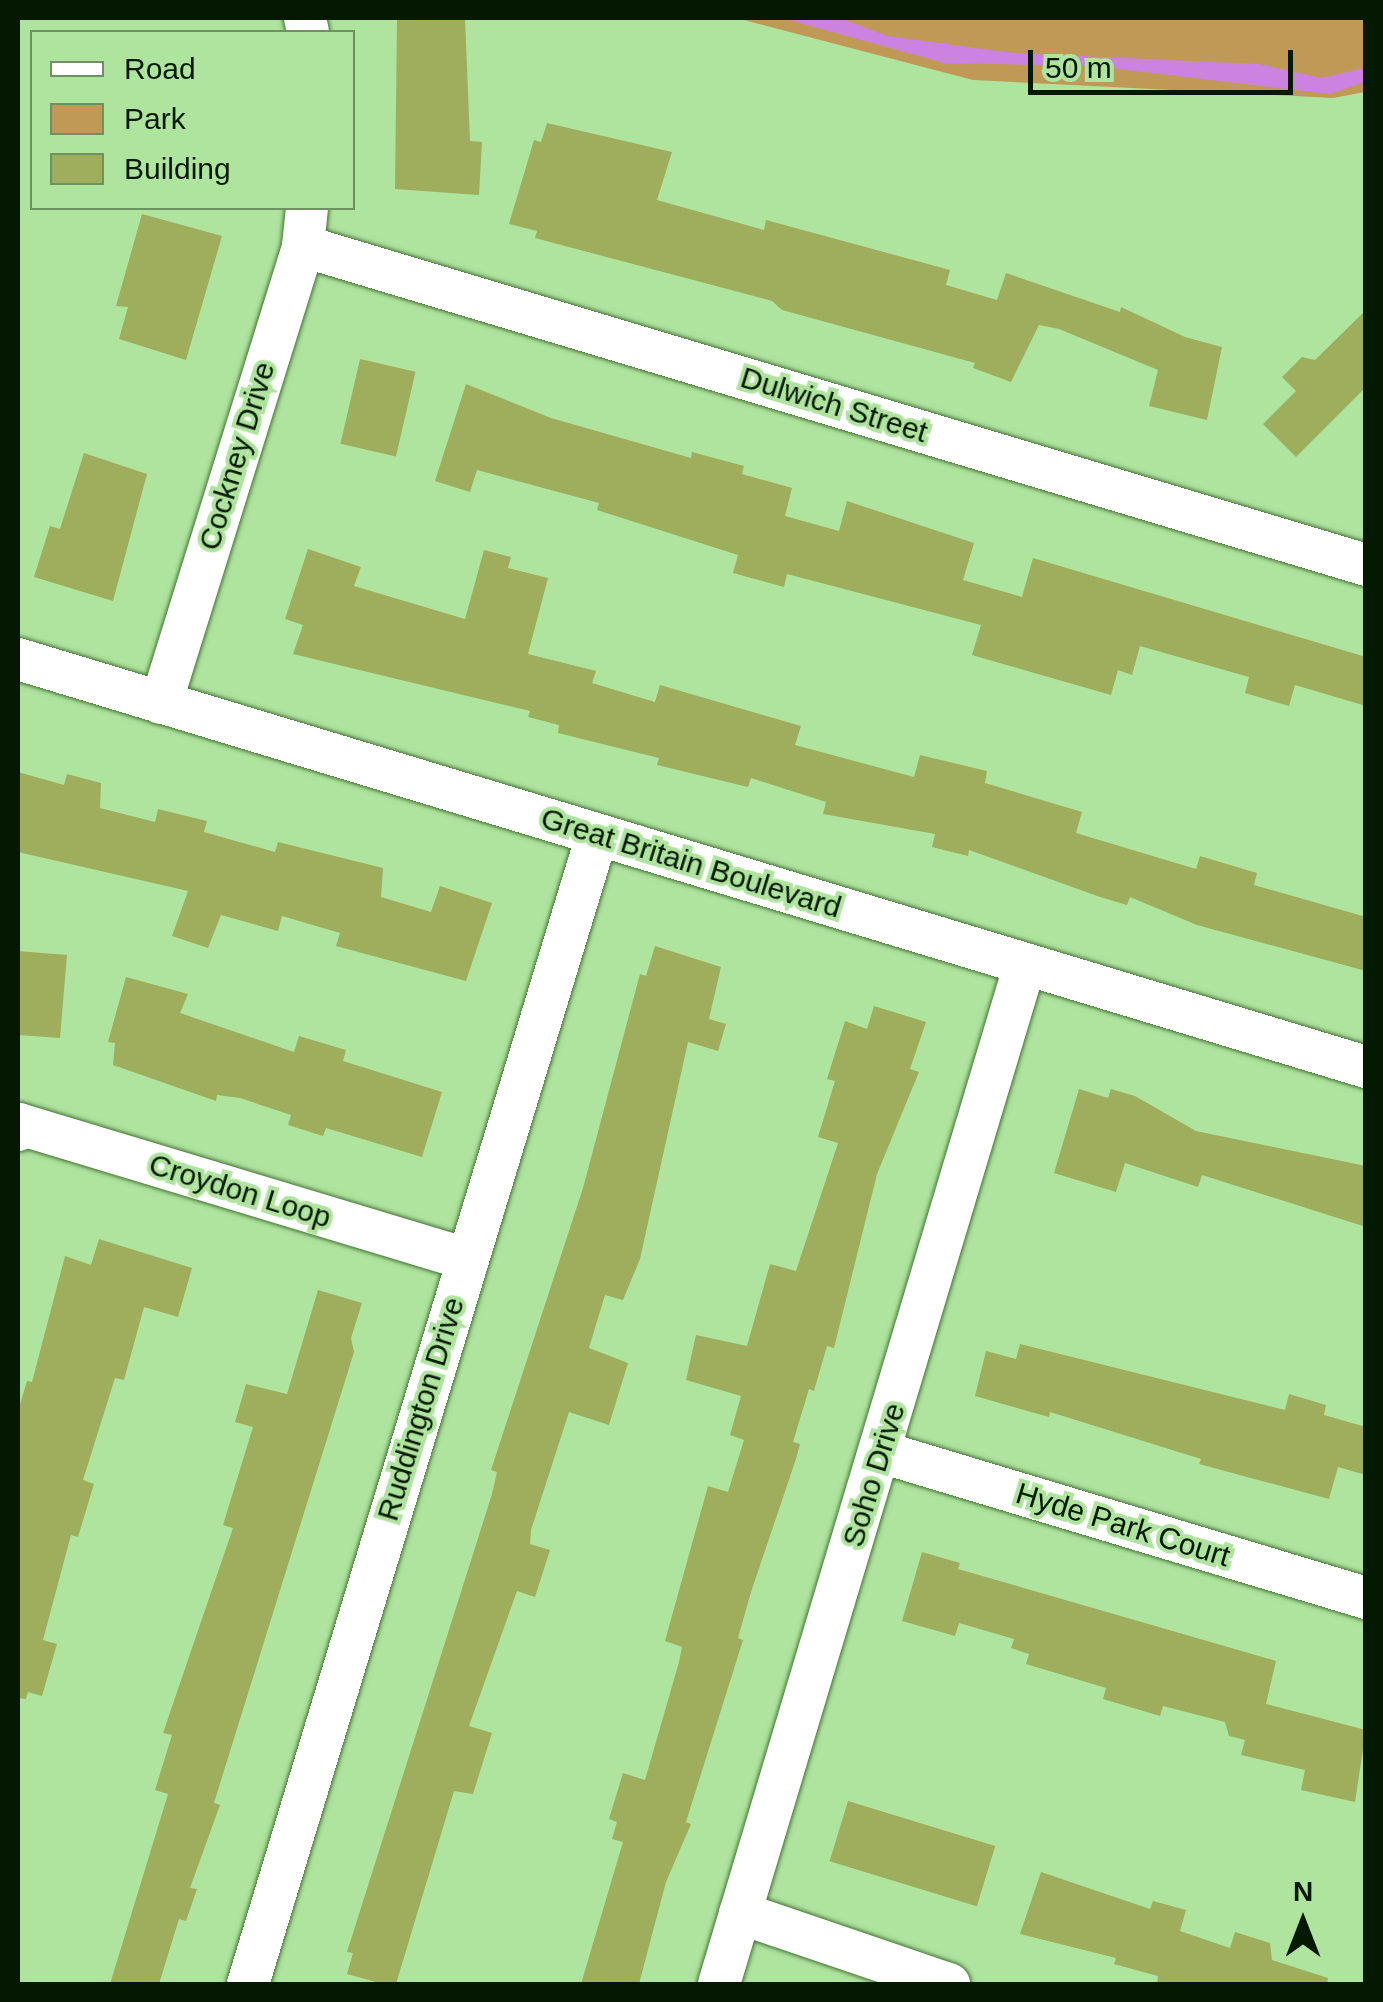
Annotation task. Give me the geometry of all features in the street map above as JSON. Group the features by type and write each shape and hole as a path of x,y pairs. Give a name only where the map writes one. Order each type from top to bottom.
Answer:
{"street":[{"name":"Dulwich Street","path":"305,227 1361,551"},
{"name":"Cockney Drive","path":"161,703 305,227"},
{"name":"Great Britain Boulevard","path":"18,659 1366,1067"},
{"name":"Ruddington Drive","path":"248,1984 596,835"},
{"name":"Soho Drive","path":"719,1984 1025,964"},
{"name":"Croydon Loop","path":"18,1130 19,1124 466,1260"},
{"name":"Hyde Park Court","path":"881,1452 1366,1598"},
{"path":"740,1913 950,1984"}],"green space":[{"path":"736,18 1365,18 1365,92 1333,98 973,80"}],"shaded area":[{"path":"782,18 840,18 887,36 1013,53 1259,64 1321,78 1365,68 1365,82 1329,94 1093,66 944,63"}],"building":[{"path":"397,18 465,18 470,141 482,142 479,195 395,189"},
{"path":"547,123 672,152 657,200 764,230 766,220 950,270 946,285 997,300 1006,273 1120,312 1121,307 1185,337 1222,347 1207,420 1149,406 1158,370 1059,329 1039,325 1011,382 973,368 975,363 782,310 772,301 535,238 537,231 509,224 534,140 541,142"},
{"path":"142,214 222,236 186,360 119,339 128,307 116,306"},
{"path":"1366,310 1366,387 1296,457 1263,424 1296,391 1282,377 1302,357 1315,360"},
{"path":"360,359 416,372 396,457 340,444"},
{"path":"466,384 551,418 691,458 692,452 744,466 742,474 792,488 785,516 839,531 847,501 974,543 963,580 1022,597 1033,558 1366,657 1366,706 1295,685 1289,706 1245,693 1249,677 1140,646 1132,675 1118,670 1111,695 972,655 981,625 787,574 784,587 733,573 738,555 597,510 599,503 477,470 470,492 435,481"},
{"path":"84,453 147,474 113,601 34,577 50,526 60,529"},
{"path":"308,549 361,567 354,586 465,619 484,550 511,557 508,568 548,578 528,654 596,671 592,683 655,702 660,685 801,726 795,745 914,777 920,755 987,771 985,783 1082,812 1076,833 1196,869 1200,856 1257,873 1254,885 1366,917 1366,971 1197,925 1130,897 1127,905 1100,897 969,850 968,856 932,847 935,834 823,814 826,802 751,778 748,787 657,765 659,758 558,733 559,725 528,717 530,711 293,654 303,625 285,619"},
{"path":"18,772 64,785 67,774 101,783 100,808 155,822 158,809 207,821 204,832 275,852 278,842 383,868 381,897 431,912 440,886 492,903 466,981 336,946 340,933 282,916 278,931 221,915 208,948 172,936 188,891 18,852"},
{"path":"655,946 721,967 709,1019 726,1024 718,1051 688,1042 640,1259 623,1300 605,1295 589,1348 628,1363 609,1425 569,1412 531,1530 530,1544 550,1550 535,1597 517,1591 469,1726 492,1733 473,1794 454,1791 396,1984 347,1974 353,1953 347,1952 492,1494 497,1472 491,1470 583,1188 640,974 646,976"},
{"path":"18,951 67,955 60,1038 18,1035"},
{"path":"126,977 188,994 180,1013 294,1052 299,1036 346,1050 343,1061 442,1092 422,1157 326,1128 323,1136 288,1125 291,1115 240,1098 217,1095 216,1101 113,1065 115,1043 108,1042"},
{"path":"874,1006 926,1022 910,1069 919,1072 877,1174 834,1348 827,1346 814,1391 809,1389 793,1442 800,1444 796,1459 751,1592 738,1638 743,1640 686,1822 691,1824 666,1882 639,1984 581,1984 623,1842 612,1839 617,1822 609,1819 623,1773 645,1780 679,1662 682,1647 665,1641 708,1486 728,1492 744,1440 730,1435 741,1396 686,1380 696,1335 747,1346 770,1264 796,1271 838,1143 818,1137 835,1081 827,1079 845,1021 867,1029"},
{"path":"1079,1089 1108,1098 1111,1089 1135,1096 1196,1131 1366,1166 1366,1227 1202,1175 1198,1187 1125,1163 1116,1192 1054,1173"},
{"path":"99,1239 192,1268 178,1317 144,1307 124,1380 115,1378 83,1480 94,1484 78,1537 71,1535 43,1640 57,1644 42,1696 28,1692 26,1699 18,1698 18,1411 27,1381 32,1382 65,1256 91,1265"},
{"path":"318,1290 362,1303 351,1338 354,1352 214,1803 220,1805 190,1888 197,1889 186,1921 179,1919 159,1984 110,1984 168,1794 155,1790 172,1735 163,1733 233,1528 223,1525 253,1427 235,1422 246,1384 287,1394"},
{"path":"1020,1344 1285,1410 1289,1394 1326,1405 1324,1415 1366,1427 1366,1475 1338,1467 1329,1499 1199,1464 1201,1459 1050,1412 1049,1417 975,1396 986,1351 1016,1359"},
{"path":"922,1552 960,1563 958,1569 1276,1661 1266,1704 1366,1730 1355,1802 1301,1790 1305,1770 1241,1755 1245,1740 1229,1736 1225,1722 1163,1706 1160,1716 1103,1699 1106,1688 1026,1664 1029,1654 1011,1648 1014,1639 959,1623 955,1636 902,1621"},
{"path":"848,1801 995,1846 977,1906 830,1861"},
{"path":"1041,1872 1150,1909 1153,1901 1186,1910 1180,1931 1230,1948 1235,1932 1270,1943 1272,1960 1328,1978 1327,1984 1157,1984 1158,1976 1114,1964 1116,1958 1020,1934"}]}
